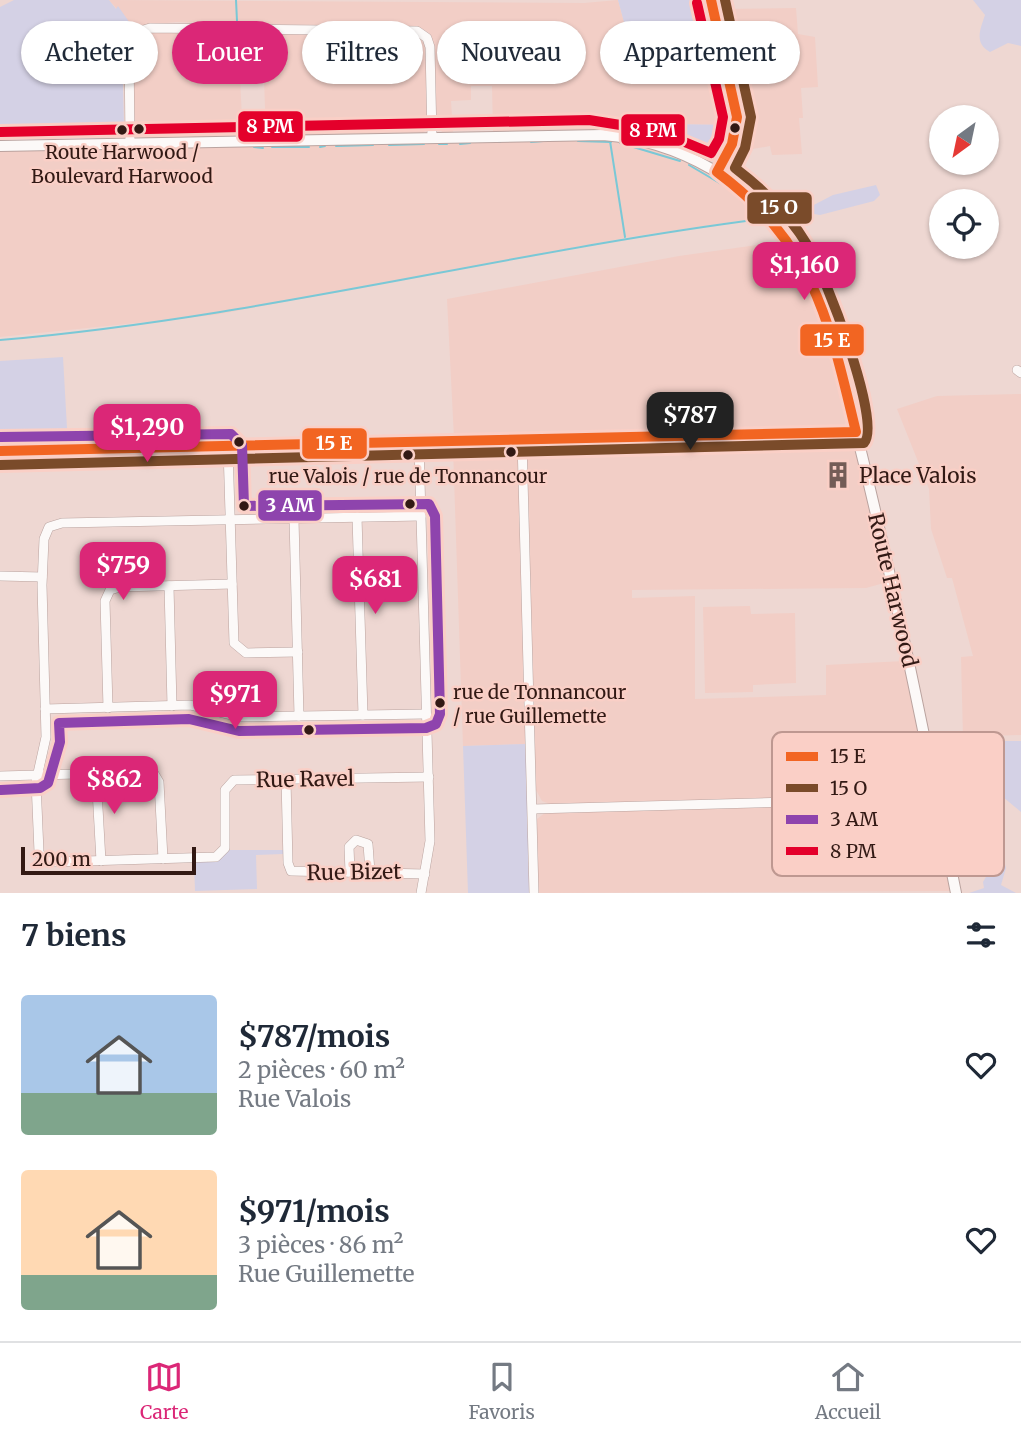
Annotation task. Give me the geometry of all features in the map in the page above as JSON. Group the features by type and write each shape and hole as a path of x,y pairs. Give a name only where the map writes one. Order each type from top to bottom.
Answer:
{"main road":[{"name":"Route Harwood","path":"0,146 610,136 667,148 717,172 731,181 778,225 811,277 828,326 856,432 888,565 923,732"}],"street":[{"path":"711,0 737,117 729,151 717,172"},
{"path":"130,143 129,46 137,32 150,28 417,31 427,38 430,47 432,137"},
{"path":"729,151 731,181"},
{"path":"0,452 856,432"},
{"path":"522,441 534,893"},
{"path":"419,444 430,841 421,893"},
{"path":"228,448 234,640 238,649 248,653 298,652"},
{"path":"38,774 46,740 42,577 45,535 52,524 421,516"},
{"path":"357,517 363,715"},
{"path":"294,519 299,716"},
{"path":"0,576 42,577"},
{"path":"108,708 107,594 117,587 232,584"},
{"path":"169,586 172,706"},
{"path":"45,709 200,706 235,717 426,713"},
{"path":"0,776 147,771 157,775 163,859"},
{"path":"96,772 101,861"},
{"name":"Rue Ravel","path":"38,774 38,839 41,858 53,862 219,856 225,848 227,785 238,780 429,777"},
{"name":"Rue Bizet","path":"286,779 290,870 300,873 425,874"},
{"path":"533,809 772,803"},
{"path":"350,872 350,845 356,840 368,844 370,872"}],"shaded area":[{"path":"14,0 109,0 116,9 118,6 128,21 21,21 21,84 123,84 124,126 119,136 98,139 0,141 0,7"},
{"path":"109,0 584,3 618,0 624,21 600,21 600,84 725,84 733,125 665,124 665,143 615,131 493,132 492,86 471,86 471,100 451,101 453,133 442,132 437,125 434,43 429,33 423,29 423,21 302,21 302,25 288,24 288,21 172,21 158,24 158,21 128,21"},
{"path":"618,0 706,0 711,21 624,21"},
{"path":"973,0 1021,0 1021,46 1008,43 990,52 985,48 980,36 985,15"},
{"path":"796,8 797,21 721,21 718,9"},
{"path":"158,32 172,32 172,84 240,84 243,137 143,138 136,133 133,84 158,84"},
{"path":"288,34 302,34 302,84 423,84 423,42 426,46 427,130 423,133 266,136 264,84 288,84"},
{"path":"800,34 815,37 818,87 801,88 803,118 799,118 802,154 772,155 770,146 747,150 738,143 741,113 735,84 800,84"},
{"path":"665,124 733,125 726,146 715,160 665,143"},
{"path":"607,140 639,144 700,168 724,182 762,215 758,218 630,237 214,315 0,337 0,151"},
{"path":"876,185 880,195 874,201 820,215 808,213 806,209 833,195"},
{"path":"785,241 799,264 823,323 848,417 844,427 454,438 447,299 679,256"},
{"path":"63,357 68,446 0,446 0,361"},
{"path":"1021,394 1021,735 1004,736 1004,732 963,732 961,657 973,656 952,578 947,578 931,529 929,489 897,409 937,396"},
{"path":"842,438 851,440 886,580 884,583 866,588 632,590 632,598 695,596 695,699 826,695 826,665 904,661 918,732 772,732 772,799 550,804 542,801 536,790 527,447"},
{"path":"513,446 518,451 527,744 463,746 453,448"},
{"path":"750,606 751,614 795,613 796,683 753,685 753,692 705,693 703,607"},
{"path":"1004,741 1021,741 1021,812 1004,798"},
{"path":"527,744 529,893 468,893 463,746"},
{"path":"772,807 772,876 948,876 951,891 538,893 537,819 546,812"},
{"path":"229,850 284,850 283,854 256,855 257,889 195,891 194,862 218,861"},
{"path":"986,876 1004,876 1001,885 1016,893 969,893 984,888 983,882"}],"waterway":[{"path":"236,0 237,21"},
{"path":"253,117 260,134"},
{"path":"531,142 543,141"},
{"path":"578,141 611,142"},
{"path":"610,141 625,237"},
{"path":"492,142 500,142"},
{"path":"460,144 470,143"},
{"path":"620,143 680,161"},
{"path":"389,145 424,144"},
{"path":"439,144 447,144"},
{"path":"336,146 373,145"},
{"path":"320,147 325,146"},
{"path":"254,147 263,148"},
{"path":"272,147 309,147"},
{"path":"0,340 96,330 286,301 571,249 761,219 728,188 689,165"}],"transit line":[{"path":"0,451 856,432 837,354 813,287 776,227 750,199 717,172 732,144 737,117 711,0"},
{"path":"0,465 864,443 868,430 859,379 838,315 816,261 801,234 784,213 735,168 745,148 751,117 725,0"},
{"path":"0,132 589,120 658,131 711,153 719,139 723,117 697,3"},
{"path":"0,437 231,434 242,445 244,506 429,504 435,516 440,714 436,724 426,728 239,731 189,719 59,723 60,742 48,783 40,788 1,790"}],"place":[{"name":"Route Harwood / Boulevard Harwood","path":"122,130"},
{"name":"rue Valois / rue de Tonnancour","path":"408,455"},
{"name":"Place Valois","path":"838,475"},
{"name":"rue de Tonnancour / rue Guillemette","path":"440,703"}]}
